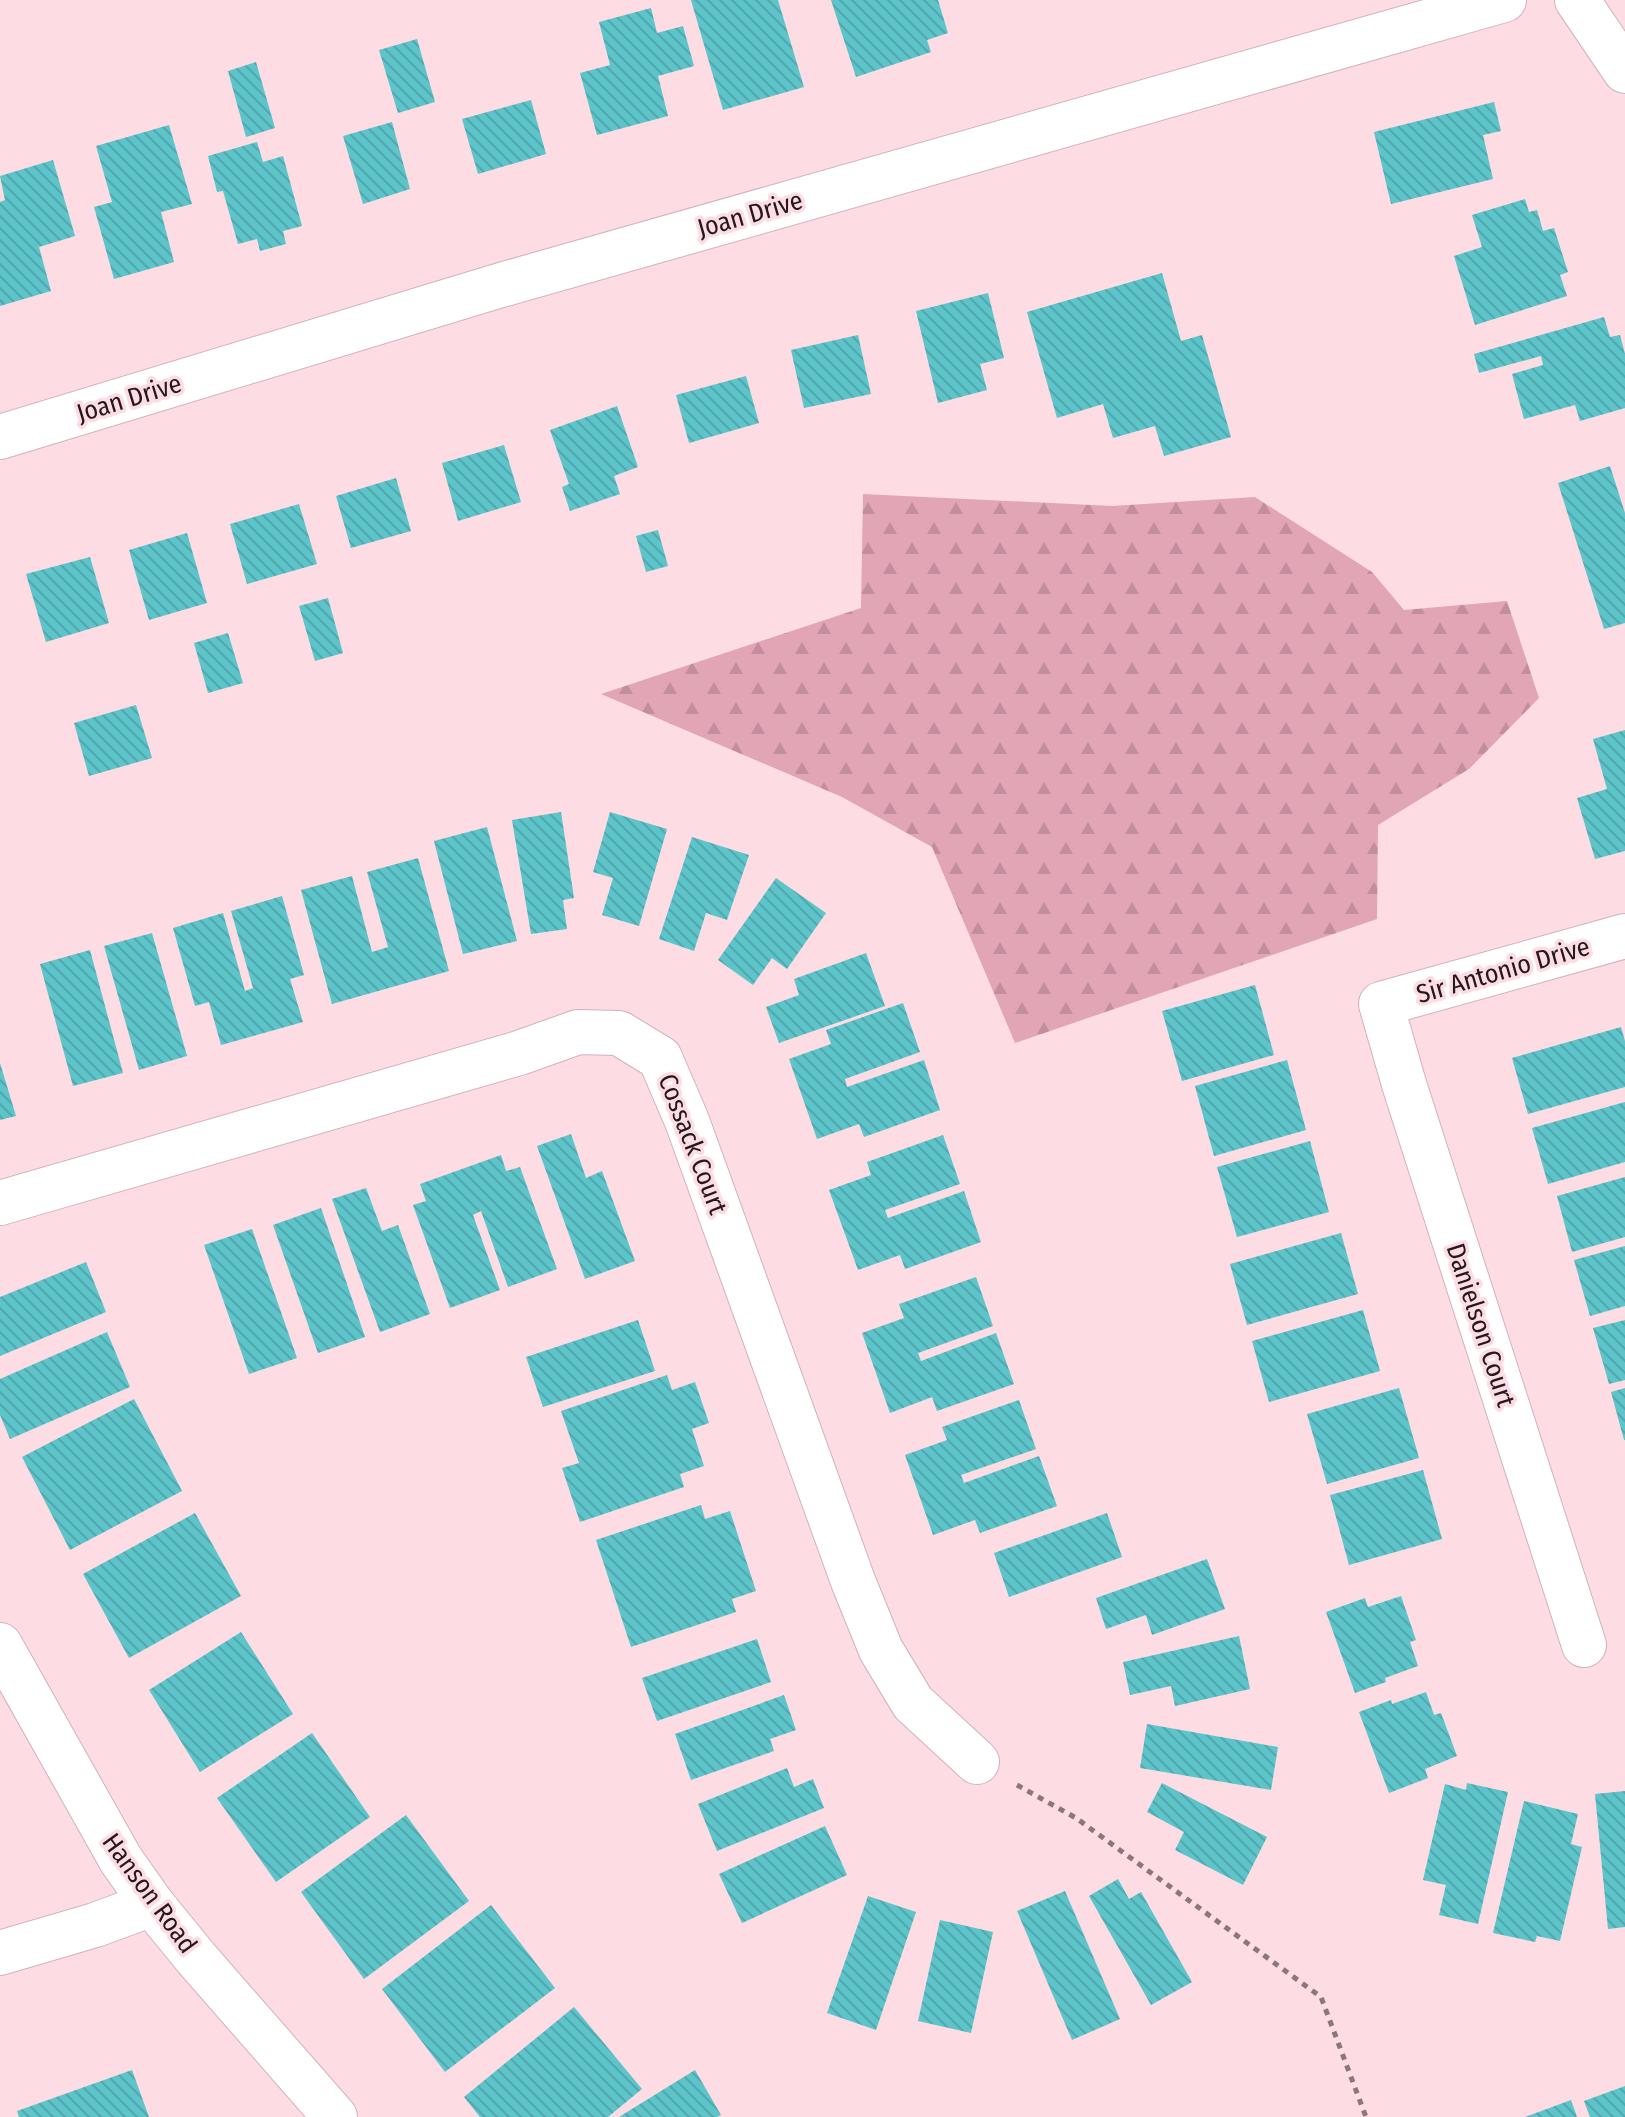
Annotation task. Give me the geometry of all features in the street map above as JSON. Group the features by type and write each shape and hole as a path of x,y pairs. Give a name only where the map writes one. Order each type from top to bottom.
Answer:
{"street":[{"name":"Joan Drive","path":"0,437 501,285 1504,0"},
{"path":"1577,0 1625,71"},
{"name":"Sir Antonio Drive","path":"1381,1004 1625,936"},
{"name":"Danielson Court","path":"1381,1004 1584,1645"},
{"name":"Cossack Court","path":"0,1203 519,1053 578,1032 619,1033 660,1058 687,1121 853,1581 881,1650 913,1703 977,1762"},
{"name":"Hanson Road","path":"0,1645 121,1860 152,1904 335,2117"},
{"path":"0,1953 95,1925 152,1904"}],"path":[{"path":"977,1762 1076,1818 1321,1997 1366,2117"}],"green space":[{"path":"863,494 1112,506 1255,497 1372,572 1404,610 1507,601 1539,698 1469,769 1378,825 1377,919 1015,1043 932,847 842,797 601,694 861,608"}],"building":[{"path":"691,0 778,0 804,87 723,110"},
{"path":"831,0 938,0 948,33 927,40 931,52 856,77"},
{"path":"651,8 657,33 683,26 694,66 658,76 668,116 597,135 580,73 610,65 599,22"},
{"path":"417,39 435,102 398,113 379,50"},
{"path":"256,62 275,128 246,137 228,71"},
{"path":"531,100 546,154 478,174 462,119"},
{"path":"1494,102 1501,131 1483,135 1493,179 1391,204 1374,132"},
{"path":"392,122 410,189 363,204 343,136"},
{"path":"169,125 192,204 161,212 174,262 114,279 94,207 112,202 96,146"},
{"path":"257,142 263,162 283,156 302,226 283,231 286,244 260,251 257,239 238,244 223,191 217,192 208,156"},
{"path":"53,160 75,236 39,247 51,291 0,306 0,202 5,200 0,176"},
{"path":"1525,199 1529,212 1537,210 1543,231 1554,228 1568,272 1560,275 1567,296 1475,325 1454,256 1482,247 1472,215"},
{"path":"1162,273 1181,341 1202,335 1231,437 1164,456 1155,426 1113,438 1103,404 1057,418 1027,312"},
{"path":"988,293 1004,358 980,364 987,390 938,403 916,311"},
{"path":"1604,317 1610,337 1620,335 1625,354 1625,408 1580,421 1575,405 1524,419 1512,374 1543,365 1541,356 1479,373 1474,354"},
{"path":"858,335 871,394 804,408 791,350"},
{"path":"746,376 759,423 689,443 676,395"},
{"path":"617,406 638,467 614,476 620,494 570,511 562,487 569,484 550,430"},
{"path":"504,445 521,502 458,521 442,463"},
{"path":"1610,466 1625,513 1625,623 1604,629 1558,483"},
{"path":"396,478 411,531 351,548 336,496"},
{"path":"299,504 317,564 247,584 230,524"},
{"path":"658,530 668,566 646,572 636,536"},
{"path":"187,533 207,603 149,620 129,550"},
{"path":"90,557 109,623 46,642 26,574"},
{"path":"328,598 343,653 315,661 299,606"},
{"path":"228,633 243,683 208,693 194,643"},
{"path":"136,705 152,758 89,776 74,723"},
{"path":"1625,730 1625,851 1595,859 1577,798 1607,789 1593,739"},
{"path":"561,812 574,898 563,900 567,929 531,934 512,820"},
{"path":"610,812 667,829 639,926 602,915 613,878 593,872"},
{"path":"487,827 517,941 463,954 434,841"},
{"path":"692,837 749,855 727,920 706,913 694,951 659,939"},
{"path":"418,858 449,971 332,1004 301,890 352,876 372,952 388,947 367,872"},
{"path":"776,878 826,913 787,969 772,958 753,985 718,960"},
{"path":"282,896 304,975 290,979 303,1022 221,1045 209,1002 195,1006 173,928 223,913 245,991 253,988 231,911"},
{"path":"152,933 187,1056 139,1070 104,946"},
{"path":"90,950 123,1073 73,1086 40,964"},
{"path":"866,953 885,1006 779,1043 766,1007 799,995 794,979"},
{"path":"1255,985 1274,1055 1182,1081 1162,1011"},
{"path":"903,1003 920,1052 845,1079 847,1087 924,1060 940,1110 864,1137 859,1124 817,1139 789,1059 831,1044 826,1030"},
{"path":"1621,1027 1625,1041 1625,1087 1528,1114 1512,1058"},
{"path":"1287,1060 1306,1130 1214,1156 1195,1086"},
{"path":"0,1063 16,1116 0,1120"},
{"path":"1625,1102 1625,1162 1548,1184 1532,1128"},
{"path":"571,1134 586,1178 602,1171 635,1261 585,1279 537,1146"},
{"path":"943,1135 960,1184 885,1210 888,1218 964,1191 981,1242 905,1269 900,1255 858,1270 829,1190 871,1175 867,1162"},
{"path":"1310,1141 1329,1212 1237,1237 1217,1167"},
{"path":"501,1155 506,1171 520,1167 557,1269 508,1287 481,1211 473,1215 500,1290 450,1308 413,1205 426,1201 420,1184"},
{"path":"1625,1177 1625,1237 1572,1252 1557,1196"},
{"path":"366,1188 382,1231 398,1225 430,1314 380,1332 332,1199"},
{"path":"321,1208 365,1337 318,1353 273,1225"},
{"path":"252,1229 297,1358 249,1374 204,1245"},
{"path":"1341,1233 1358,1294 1247,1325 1230,1264"},
{"path":"1625,1246 1625,1306 1590,1316 1574,1260"},
{"path":"86,1262 106,1312 0,1356 0,1297"},
{"path":"976,1277 993,1326 918,1353 921,1361 996,1333 1014,1384 937,1411 932,1397 890,1413 862,1333 904,1318 899,1304"},
{"path":"1363,1310 1380,1371 1269,1402 1252,1341"},
{"path":"638,1320 655,1371 543,1407 526,1357"},
{"path":"1625,1320 1625,1380 1609,1384 1593,1328"},
{"path":"107,1332 130,1387 10,1439 0,1415 0,1379"},
{"path":"667,1375 672,1390 695,1382 709,1423 692,1429 704,1466 680,1474 684,1487 580,1522 562,1468 579,1463 561,1411"},
{"path":"1399,1388 1419,1458 1327,1484 1307,1414"},
{"path":"1625,1388 1625,1440 1624,1440 1611,1392"},
{"path":"134,1399 182,1491 70,1550 22,1457"},
{"path":"1019,1400 1036,1449 961,1475 964,1483 1039,1456 1057,1506 980,1533 975,1520 933,1535 905,1455 947,1440 942,1427"},
{"path":"1423,1470 1442,1539 1349,1565 1330,1495"},
{"path":"701,1505 705,1519 730,1511 756,1591 732,1599 736,1612 631,1647 596,1540"},
{"path":"195,1513 241,1596 129,1658 83,1574"},
{"path":"1107,1513 1122,1557 1009,1597 994,1553"},
{"path":"1207,1559 1225,1609 1152,1635 1146,1615 1106,1629 1096,1598"},
{"path":"1401,1596 1416,1640 1410,1642 1418,1666 1355,1693 1326,1612 1365,1598 1368,1607"},
{"path":"241,1632 293,1714 200,1772 149,1690"},
{"path":"1239,1636 1250,1689 1175,1706 1171,1686 1130,1695 1123,1662"},
{"path":"757,1639 771,1682 657,1721 642,1678"},
{"path":"1426,1692 1434,1715 1441,1713 1457,1756 1425,1769 1428,1778 1389,1793 1359,1712"},
{"path":"784,1695 796,1730 770,1739 774,1751 691,1780 675,1734"},
{"path":"1147,1724 1278,1747 1271,1790 1140,1768"},
{"path":"312,1733 370,1817 276,1882 217,1798"},
{"path":"787,1768 794,1787 813,1779 824,1808 717,1851 698,1804"},
{"path":"1162,1783 1267,1837 1243,1885 1175,1850 1184,1832 1147,1812"},
{"path":"1467,1783 1508,1792 1478,1924 1439,1915 1446,1885 1423,1880 1445,1784 1466,1790"},
{"path":"1625,1791 1625,1927 1608,1929 1595,1794"},
{"path":"1524,1801 1578,1814 1571,1844 1582,1847 1560,1941 1537,1936 1535,1942 1493,1933"},
{"path":"406,1815 469,1901 364,1979 301,1892"},
{"path":"825,1826 847,1875 742,1923 719,1874"},
{"path":"1118,1879 1129,1899 1141,1892 1192,1982 1151,2005 1089,1896"},
{"path":"1065,1891 1120,2019 1072,2040 1017,1911"},
{"path":"868,1896 916,1912 876,2030 827,2013"},
{"path":"491,1905 555,1988 445,2072 382,1989"},
{"path":"940,1920 993,1932 971,2033 918,2021"},
{"path":"574,2007 642,2089 608,2117 480,2117 464,2097"},
{"path":"132,2070 149,2117 19,2117 17,2111"},
{"path":"695,2070 721,2115 619,2117"},
{"path":"1625,2086 1625,2117 1590,2117 1584,2101"},
{"path":"1571,2100 1577,2117 1525,2117"}]}
